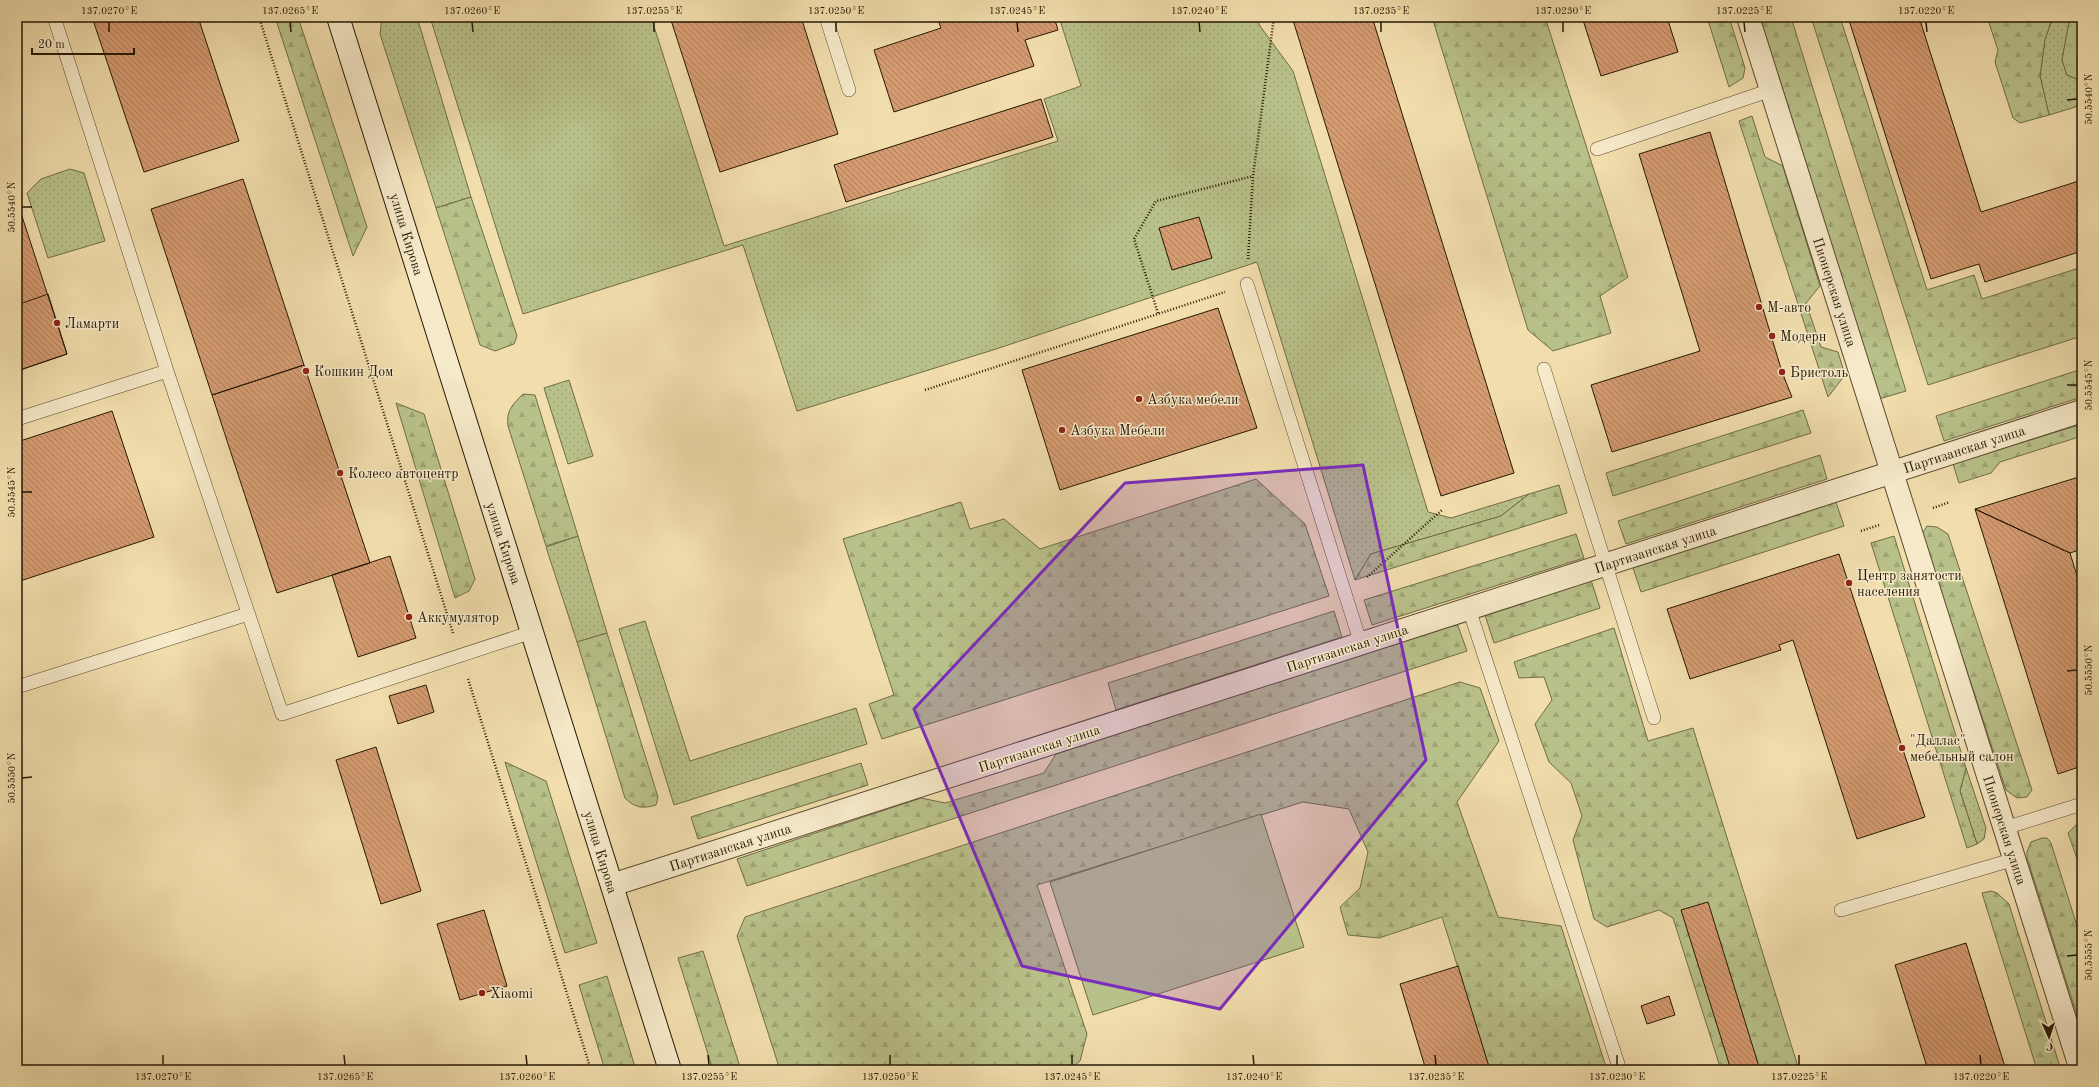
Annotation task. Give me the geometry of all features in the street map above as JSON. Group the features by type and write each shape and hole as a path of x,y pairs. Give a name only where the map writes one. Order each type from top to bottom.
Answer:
{"street":[{"name":"улица Кирова","path":"338,17 670,1070"},
{"name":"Пионерская улица","path":"1748,17 2081,1070"},
{"name":"Партизанская улица","path":"612,885 2082,411"}],"lane":[{"path":"54,17 167,371 282,714 460,654 532,632"},
{"path":"826,17 849,90"},
{"path":"1597,148 1771,90"},
{"path":"1247,284 1361,644"},
{"path":"1544,369 1607,564 1654,718"},
{"path":"17,419 167,371"},
{"path":"1469,609 1620,1070"},
{"path":"17,688 248,614"},
{"path":"2005,828 2082,804"},
{"path":"1841,910 2015,859"}],"path":[{"path":"259,17 591,1070"},
{"path":"925,390 1247,284 1253,176 1274,17"},
{"path":"1158,313 1134,239 1156,201 1253,176"},
{"path":"1346,595 1442,510"}],"highlighted area":[{"path":"1363,465 1426,760 1220,1009 1022,966 914,709 1125,483"}],"green space":[{"path":"275,17 298,17 367,227 353,256"},
{"path":"382,17 417,17 471,197 436,208 380,34"},
{"path":"430,17 651,17 724,246 1058,141 1044,99 1081,86 1059,17 1256,17 1260,26 1293,71 1428,512 1451,518 1529,494 1501,516 1371,554 1355,580 1257,262 996,349 797,411 743,245 523,314"},
{"path":"1432,17 1545,17 1628,277 1600,296 1611,333 1553,351 1528,330"},
{"path":"1707,17 1729,17 1745,68 1743,78 1729,87"},
{"path":"1760,17 1791,17 1906,391 1879,399"},
{"path":"1811,17 1840,17 1927,290 1974,275 1982,299 2082,267 2082,336 1928,385"},
{"path":"1987,17 2053,17 2045,39 2040,76 2049,115 2020,123 2013,118 1995,62 1998,50"},
{"path":"2053,17 2070,17 2062,60 2067,75 2082,81 2082,105 2049,115 2040,76 2045,39"},
{"path":"2070,17 2082,17 2082,81 2067,75 2062,60"},
{"path":"1752,116 1765,157 1783,166 1820,286 1806,303 1821,347 1838,352 1845,375 1828,397 1739,121"},
{"path":"70,169 84,173 105,241 48,258 27,193 41,179"},
{"path":"471,197 517,336 514,344 495,351 480,345 436,208"},
{"path":"2082,369 2082,397 1944,441 1936,416"},
{"path":"569,380 593,456 568,464 544,388"},
{"path":"523,394 535,395 578,536 546,546 508,426 509,412"},
{"path":"396,403 424,414 475,579 469,591 455,598"},
{"path":"1803,410 1811,433 1613,496 1606,473"},
{"path":"2082,424 2082,436 2000,462 1991,473 1959,483 1953,464"},
{"path":"1820,455 1827,479 1626,544 1618,521"},
{"path":"1256,479 1305,524 1329,596 882,739 869,704 894,695 843,539 961,502 970,529 1004,519 1040,549"},
{"path":"1559,485 1567,513 1355,580 1371,554 1501,516 1529,494"},
{"path":"1836,502 1844,526 1641,592 1633,568"},
{"path":"1927,526 1937,527 1948,534 2032,790 2027,797 2017,798 2006,790 1922,534"},
{"path":"1576,534 1584,558 1372,625 1364,600"},
{"path":"578,536 607,633 577,642 546,547"},
{"path":"1894,536 1966,768 1960,791 1977,844 1967,848 1871,543"},
{"path":"1591,580 1600,608 1494,643 1485,615"},
{"path":"1334,611 1342,637 1116,710 1108,683"},
{"path":"645,621 690,761 856,708 867,744 674,805 619,629"},
{"path":"1457,623 1467,651 747,886 737,859 921,798 945,803 1044,773 1056,754"},
{"path":"1614,628 1648,741 1693,728 1799,1070 1721,1070 1673,918 1659,910 1607,927 1594,919 1573,840 1582,816 1571,783 1549,762 1535,724 1552,700 1544,677 1519,678 1514,662"},
{"path":"607,633 658,797 656,805 639,807 632,804 625,798 577,642"},
{"path":"1460,682 1480,688 1499,741 1457,802 1498,917 1561,926 1607,1070 1490,1070 1442,917 1379,938 1348,935 1340,907 1360,888 1368,852 1349,809 1303,802 1037,885 1087,1034 1080,1061 1069,1070 780,1070 737,936 745,917"},
{"path":"505,762 546,781 597,943 565,953"},
{"path":"861,763 868,785 698,839 691,817"},
{"path":"1966,768 1986,828 1984,839 1977,844 1960,791"},
{"path":"1261,814 1304,947 1093,1015 1050,882"},
{"path":"2082,822 2082,873 2068,833 2078,823"},
{"path":"2042,838 2047,838 2051,843 2082,942 2082,1031 2027,858 2027,852 2031,842"},
{"path":"1991,891 1997,893 2009,904 2061,1070 2037,1070 1982,893"},
{"path":"703,951 741,1070 713,1070 678,958"},
{"path":"607,976 636,1070 605,1070 579,985"}],"building":[{"path":"92,17 198,17 239,141 144,172"},
{"path":"670,17 801,17 838,134 720,172"},
{"path":"937,17 1054,17 1058,30 1025,40 1034,66 894,112 874,50 941,28"},
{"path":"1292,17 1372,17 1514,473 1441,496"},
{"path":"1582,17 1667,17 1678,52 1601,76"},
{"path":"1848,17 1919,17 1981,212 2082,180 2082,251 1985,282 1979,264 1931,279"},
{"path":"1041,99 1053,137 846,202 834,165"},
{"path":"1710,132 1782,372 1792,397 1612,452 1591,385 1700,351 1639,154"},
{"path":"243,179 304,365 212,395 151,209"},
{"path":"17,201 67,354 17,371"},
{"path":"1199,217 1212,258 1172,270 1159,228"},
{"path":"48,294 67,354 17,371 17,305"},
{"name":"Азбука мебели","path":"1218,308 1257,428 1060,490 1022,370"},
{"path":"304,365 370,563 277,593 212,395"},
{"path":"112,411 154,537 17,582 17,442"},
{"path":"2082,476 2082,549 2070,553 1975,509"},
{"path":"1975,509 2070,553 2082,592 2082,766 2058,774"},
{"path":"1839,554 1925,817 1857,839 1793,640 1779,645 1781,650 1690,679 1667,609"},
{"path":"390,556 416,638 358,657 332,575"},
{"path":"426,685 434,712 398,724 389,696"},
{"path":"376,747 421,891 381,904 336,760"},
{"path":"1708,902 1760,1070 1731,1070 1681,910"},
{"path":"484,910 507,986 460,1000 437,924"},
{"path":"1966,943 2006,1070 1928,1070 1895,965"},
{"path":"1458,966 1490,1070 1426,1070 1400,984"},
{"path":"1669,996 1675,1015 1647,1024 1641,1006"}],"place":[{"name":"М-авто","path":"1759,307"},
{"name":"Ламарти","path":"57,323"},
{"name":"Модерн","path":"1772,336"},
{"name":"Кошкин Дом","path":"306,371"},
{"name":"Бристоль","path":"1782,372"},
{"name":"Азбука мебели","path":"1139,399"},
{"name":"Азбука Мебели","path":"1062,430"},
{"name":"Колесо автоцентр","path":"340,473"},
{"name":"Центр занятости населения","path":"1849,583"},
{"name":"Аккумулятор","path":"409,617"},
{"name":"\"Даллас\" мебельный салон","path":"1902,748"},
{"name":"Xiaomi","path":"482,993"}]}
